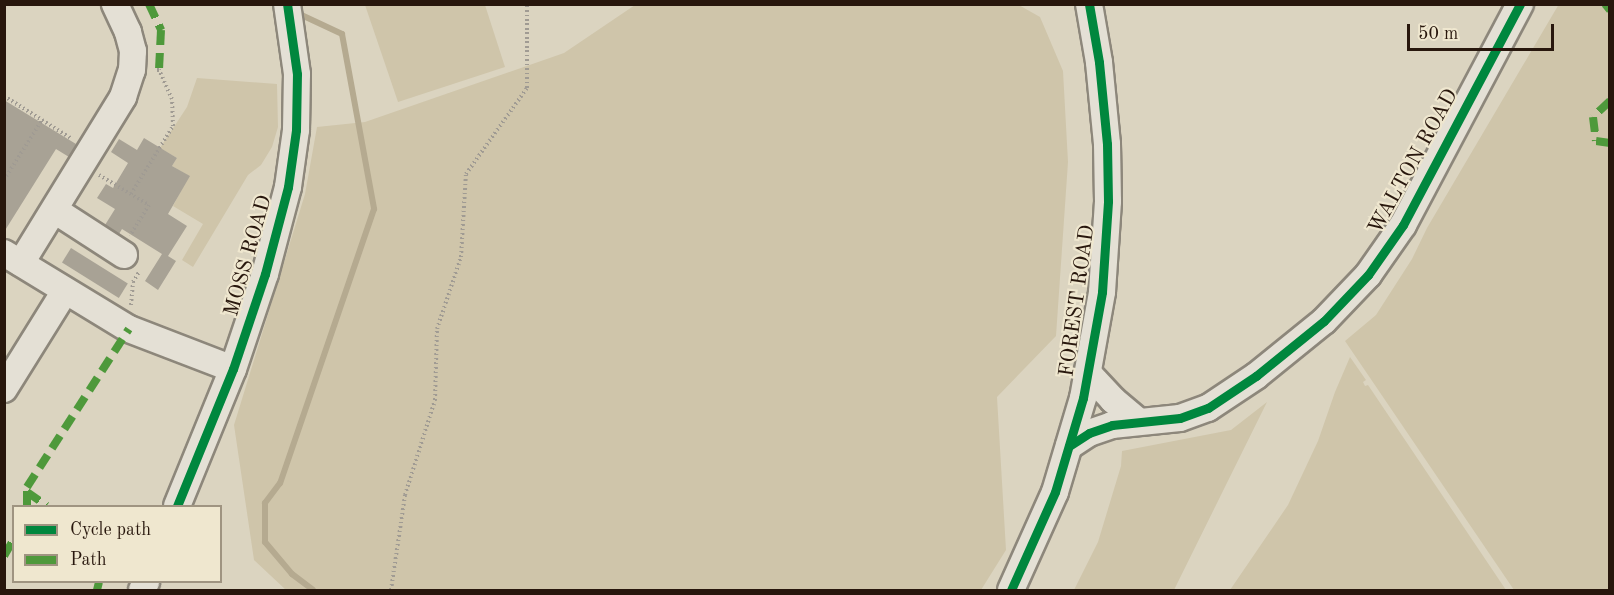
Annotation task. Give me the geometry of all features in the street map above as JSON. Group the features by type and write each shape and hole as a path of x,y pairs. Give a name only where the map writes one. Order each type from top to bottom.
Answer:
{"street":[{"path":"115,4 128,32 133,51 132,70 123,97 56,211 13,258 129,329 233,369"},
{"name":"FOREST ROAD","path":"1011,591 1045,516 1068,446 1088,373 1102,292 1108,174 1104,103 1089,4"},
{"name":"WALTON ROAD","path":"1068,446 1101,428 1138,421 1180,418 1216,404 1256,376 1324,321 1368,275 1403,225 1520,4"},
{"name":"MOSS ROAD","path":"178,505 233,369 266,274 288,187 296,130 297,74 289,13"},
{"path":"56,211 124,255"},
{"path":"4,389 65,291"},
{"path":"1088,373 1113,400 1138,421"}],"path":[{"path":"391,591 405,495 435,400 436,328 461,257 466,174 527,87 527,4"},
{"path":"131,194 173,126 174,114 172,99 159,70 132,70"},
{"path":"4,96 91,151"},
{"path":"4,180 42,120"}],"shaded area":[{"path":"1017,4 1040,17 1063,71 1068,162 1056,336 997,397 1006,550 981,590 286,590 254,560 234,425 305,194 317,127 365,122 564,53 635,5"},
{"path":"1559,4 1609,5 1609,590 1514,590 1345,341 1376,315 1412,259 1427,228"},
{"path":"365,5 485,5 505,67 398,102"},
{"path":"197,78 277,84 278,127 272,147 261,165 248,175 193,267 182,260 203,224 173,206 189,176 172,166 177,158 160,148 187,107"},
{"path":"1350,357 1366,380 1363,382 1365,386 1368,385 1506,590 1230,590 1288,505 1318,441"},
{"path":"1267,402 1174,590 1074,590 1098,542 1121,466 1122,451 1231,430"}],"building":[{"path":"4,100 76,144 69,157 56,149 4,232"},
{"path":"144,138 177,158 172,166 190,176 168,214 187,226 168,256 176,261 158,290 145,281 162,254 122,229 119,234 105,225 115,209 97,198 106,184 113,188 128,163 111,152 119,139 137,150"},
{"path":"71,248 128,284 119,298 62,262"}],"waterway":[{"path":"295,12 342,34 374,209 280,483 265,503 265,542 292,574 313,590"}],"marked path":[{"path":"149,4 161,30 159,70"},
{"path":"1605,4 1610,10"},
{"path":"1610,101 1593,117 1596,141 1610,143"},
{"path":"27,505 27,487 129,329"},
{"path":"27,492 46,505"},
{"path":"4,556 12,542"},
{"path":"97,590 99,583"}],"cycle path":[{"path":"177,505 233,369 265,274 288,187 296,130 297,74 287,4"},
{"path":"1011,590 1055,492 1083,398 1102,292 1108,201 1107,144 1099,62 1089,4"},
{"path":"1069,446 1089,433 1112,425 1180,418 1208,408 1256,376 1324,321 1368,275 1403,225 1520,4"}]}
